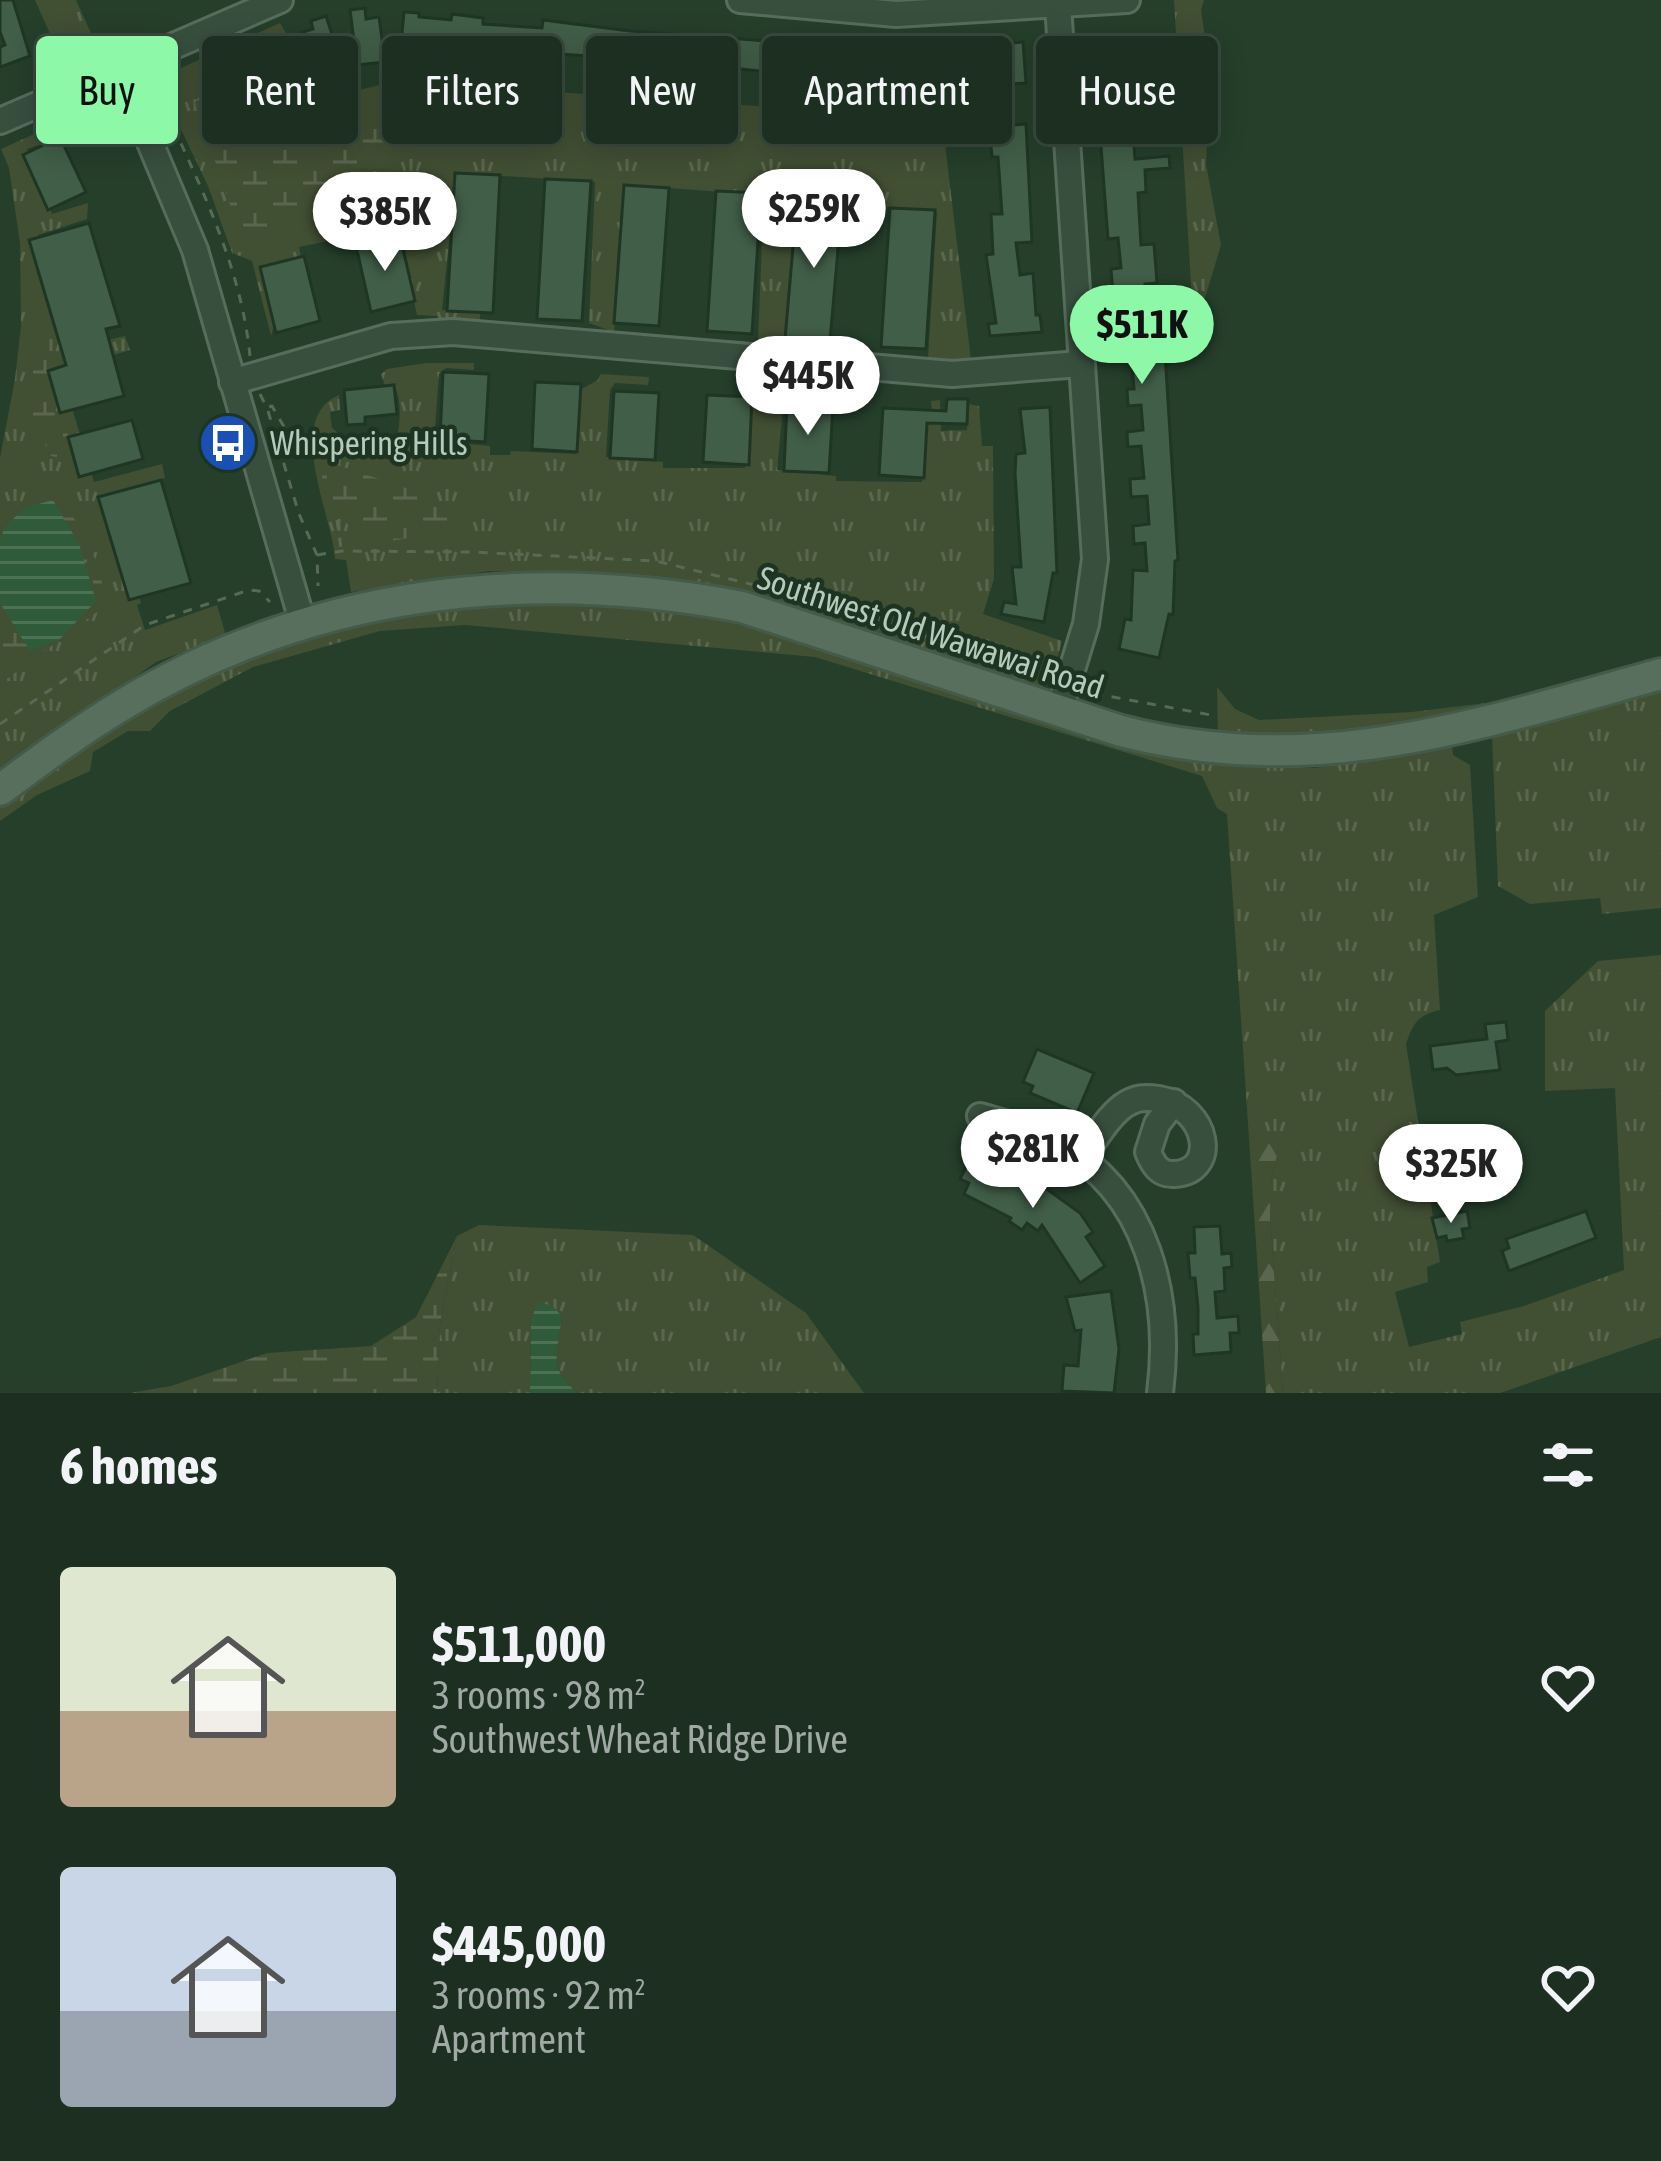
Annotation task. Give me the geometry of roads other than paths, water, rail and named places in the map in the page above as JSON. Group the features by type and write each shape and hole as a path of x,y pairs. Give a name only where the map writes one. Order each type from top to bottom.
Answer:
{"main road":[{"name":"Southwest Old Wawawai Road","path":"0,790 138,696 226,652 356,609 480,589 548,586 677,595 808,626 1175,743 1273,752 1409,740 1661,674"}],"street":[{"path":"178,45 280,0"},
{"path":"740,0 896,14 1127,0"},
{"path":"1058,5 1095,559 1071,707"},
{"path":"0,121 36,106"},
{"path":"151,144 243,380 303,624"},
{"path":"243,380 391,336 452,332 952,374 1080,364"},
{"path":"1082,1158 1125,1105 1142,1096 1174,1102"},
{"path":"980,1117 1032,1132 1082,1158 1126,1204 1150,1253 1161,1304 1160,1393"}],"place":[{"name":"Whispering Hills","path":"228,443"}]}
